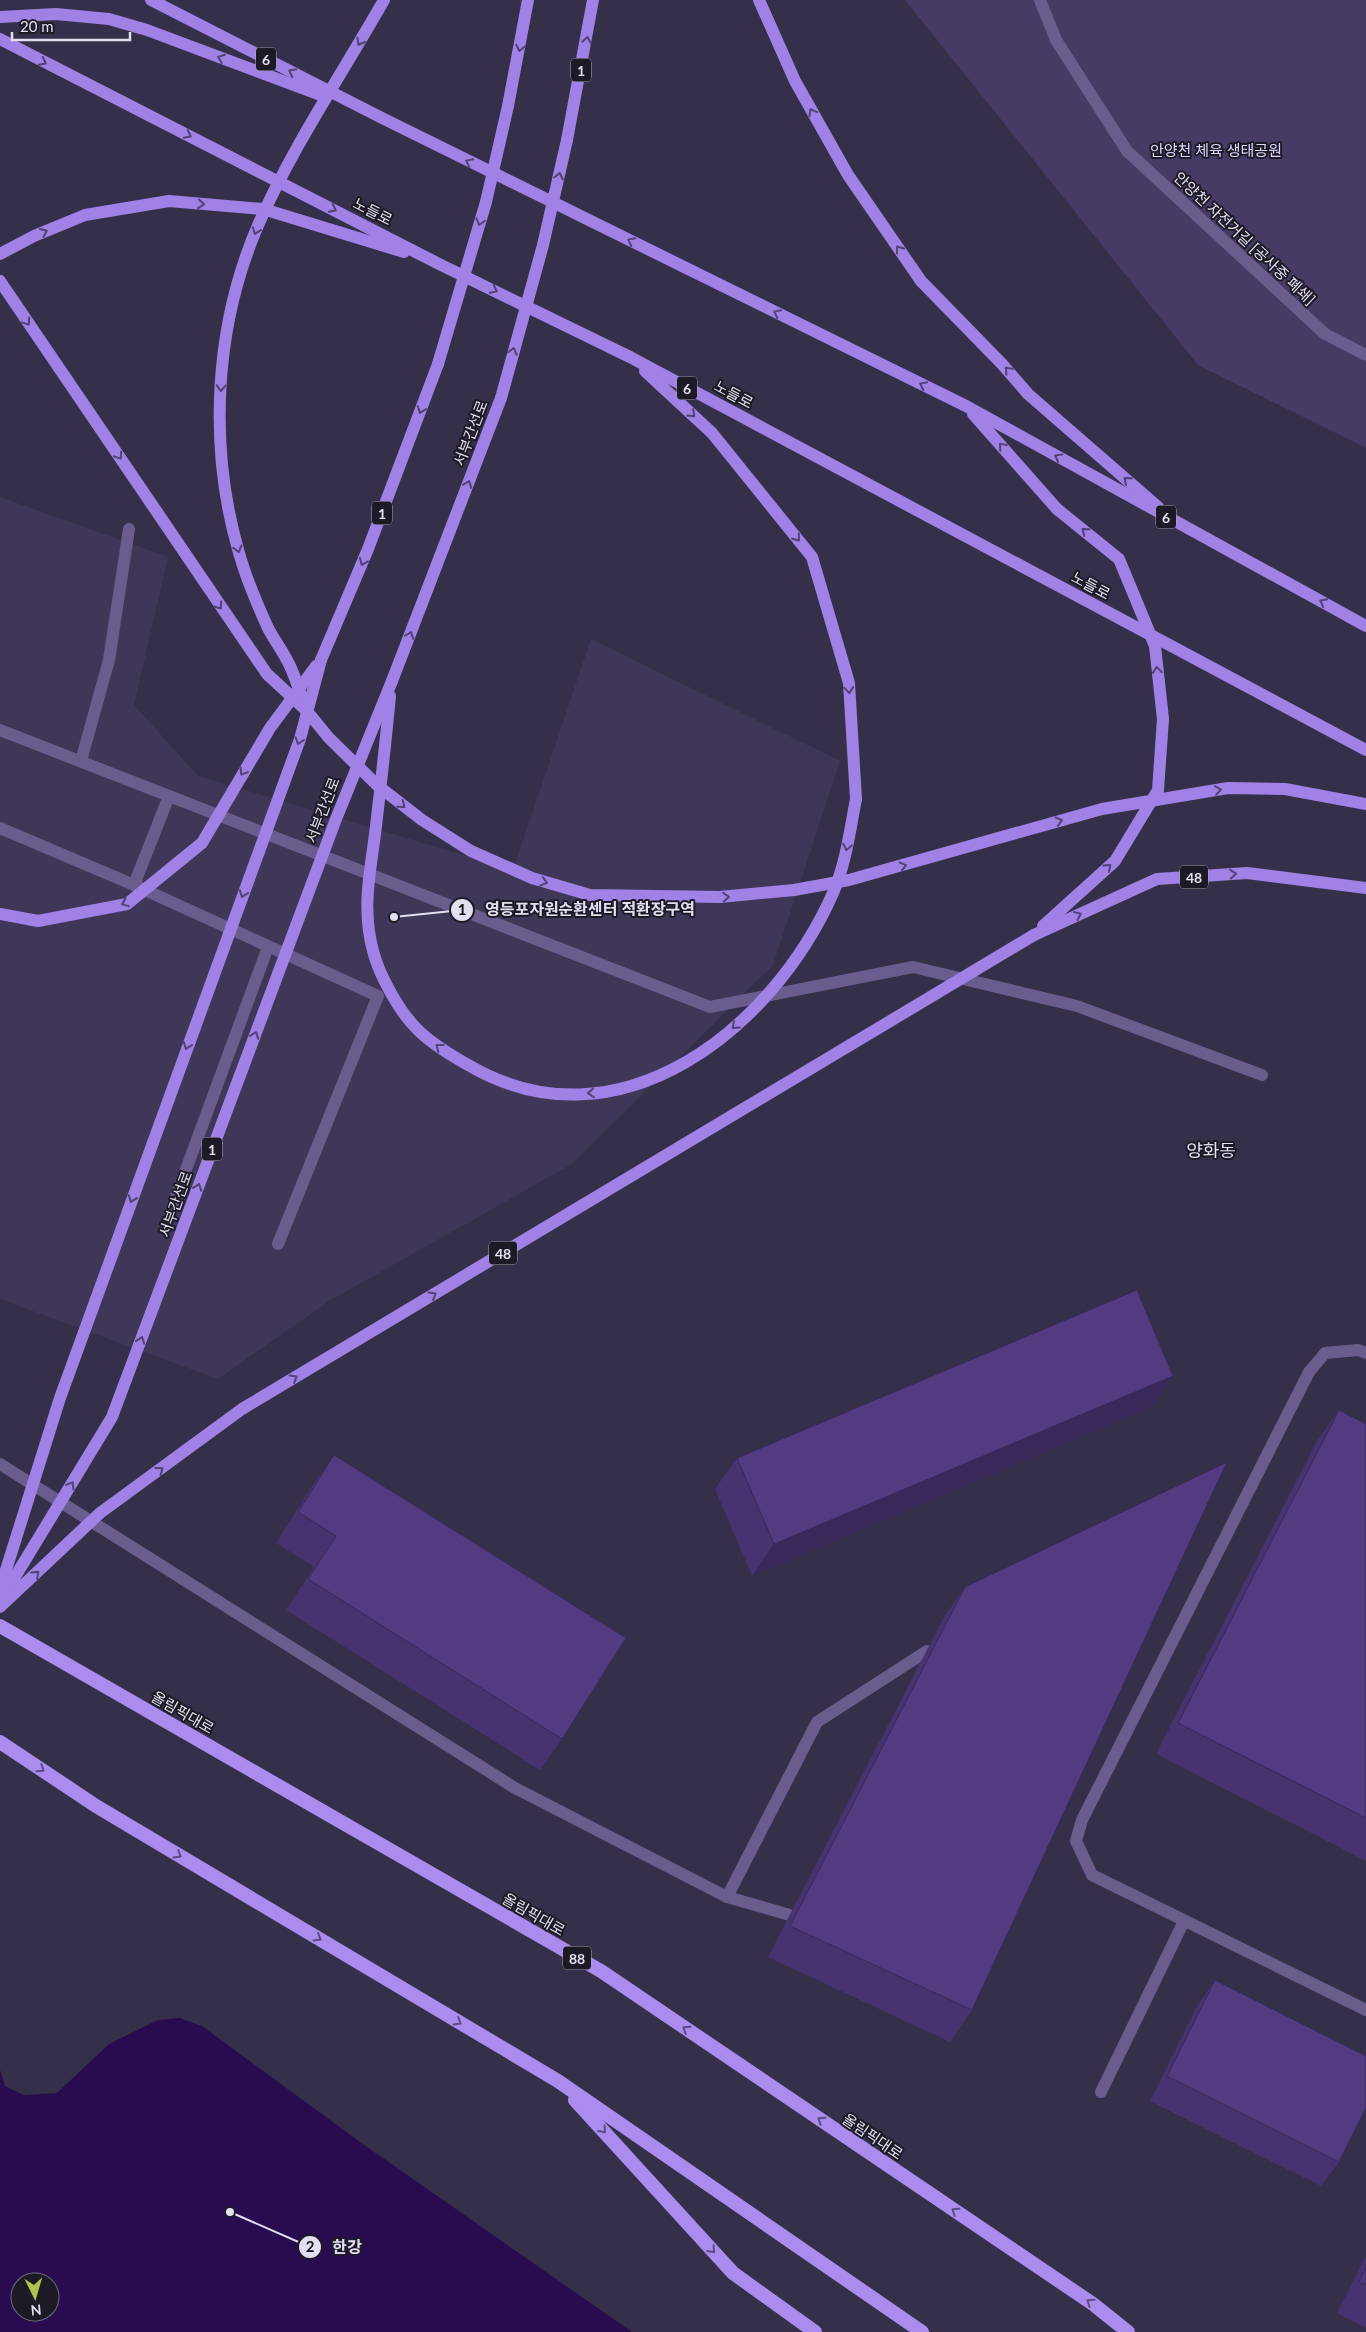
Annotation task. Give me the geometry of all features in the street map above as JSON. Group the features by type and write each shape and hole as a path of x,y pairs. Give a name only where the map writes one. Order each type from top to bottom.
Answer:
{"highway":[{"name":"올림픽대로","path":"0,1626 601,1971 1093,2304 1128,2332"},
{"path":"0,1742 96,1806 558,2081 922,2332"},
{"path":"558,2081 733,2273 815,2332"}],"main road":[{"name":"6","path":"151,0 382,118 966,406 1366,626"},
{"path":"306,710 289,664 268,628 250,582 240,555 228,508 221,460 221,376 233,298 258,224 303,140 384,0"},
{"name":"1","path":"0,1589 60,1398 300,739 321,660 372,540 438,364 486,202 508,106 528,0"},
{"name":"서부간선로","path":"0,1602 112,1417 336,819 392,681 501,398 543,245 567,140 593,0"},
{"path":"759,0 795,81 848,175 921,281 1002,364 1028,394 1177,523"},
{"path":"0,17 56,14 109,19 147,30 382,118"},
{"name":"노들로","path":"0,39 437,263 630,357 1366,750"},
{"path":"0,254 34,236 85,215 169,201 263,209 437,263"},
{"path":"0,281 267,674 306,710 329,738 377,785 422,820 471,851 532,878 590,895 720,897 794,890 858,878 1102,809 1228,788 1285,789 1366,804"},
{"path":"392,681 375,830 368,874 368,920 373,952 392,994 417,1030 445,1052 486,1075 524,1090 570,1095 618,1091 662,1076 699,1055 734,1027 770,993 791,965 834,892 846,855 856,799 849,683 812,557 712,433 630,357"},
{"path":"966,406 1058,509 1119,559 1155,646 1163,719 1158,790 1115,861 1034,935"},
{"path":"0,914 38,921 127,904 202,843 270,728 321,660"},
{"name":"48","path":"0,1607 100,1513 242,1409 1034,935 1157,879 1247,873 1366,888"}],"lane":[{"name":"안양천 자전거길 [공사중 폐쇄]","path":"1040,0 1056,40 1127,151 1325,334 1366,355"},
{"path":"81,761 109,660 129,529"},
{"path":"0,730 710,1007 913,967 1077,1006 1262,1074"},
{"path":"134,885 169,796"},
{"path":"0,828 134,885 378,996 278,1244"},
{"path":"170,1213 268,947"},
{"path":"1366,1353 1358,1350 1325,1353 1309,1372 1082,1820 1076,1842 1092,1875 1366,2010"},
{"path":"0,1464 515,1788 727,1897 790,1915"},
{"path":"727,1897 817,1722 927,1651"},
{"path":"1101,2092 1184,1921"}],"shaded area":[{"path":"0,497 168,557 134,705 198,776 513,870 591,639 840,761 773,965 572,1164 329,1301 218,1379 0,1299"},
{"path":"180,2018 202,2026 360,2142 632,2332 0,2332 0,2070 5,2086 24,2095 57,2093 109,2044 158,2020"}],"green space":[{"name":"안양천 체육 생태공원","path":"905,0 1366,0 1366,448 1198,365"}],"building":[{"path":"1137,1290 1173,1376 774,1544 737,1458"},
{"path":"1339,1410 1366,1424 1366,1818 1178,1723"},
{"path":"334,1455 626,1638 562,1739 308,1579 336,1536 298,1512"},
{"path":"1227,1462 972,2010 790,1926 965,1587"},
{"path":"1215,1980 1366,2056 1366,2108 1339,2162 1167,2076"},
{"path":"1366,2267 1366,2285 1359,2282"}],"place":[{"name":"영등포자원순환센터 적환장구역","path":"394,917"},
{"name":"한강","path":"230,2212"}],"district":[{"name":"양화동","path":"1211,1150"}]}
